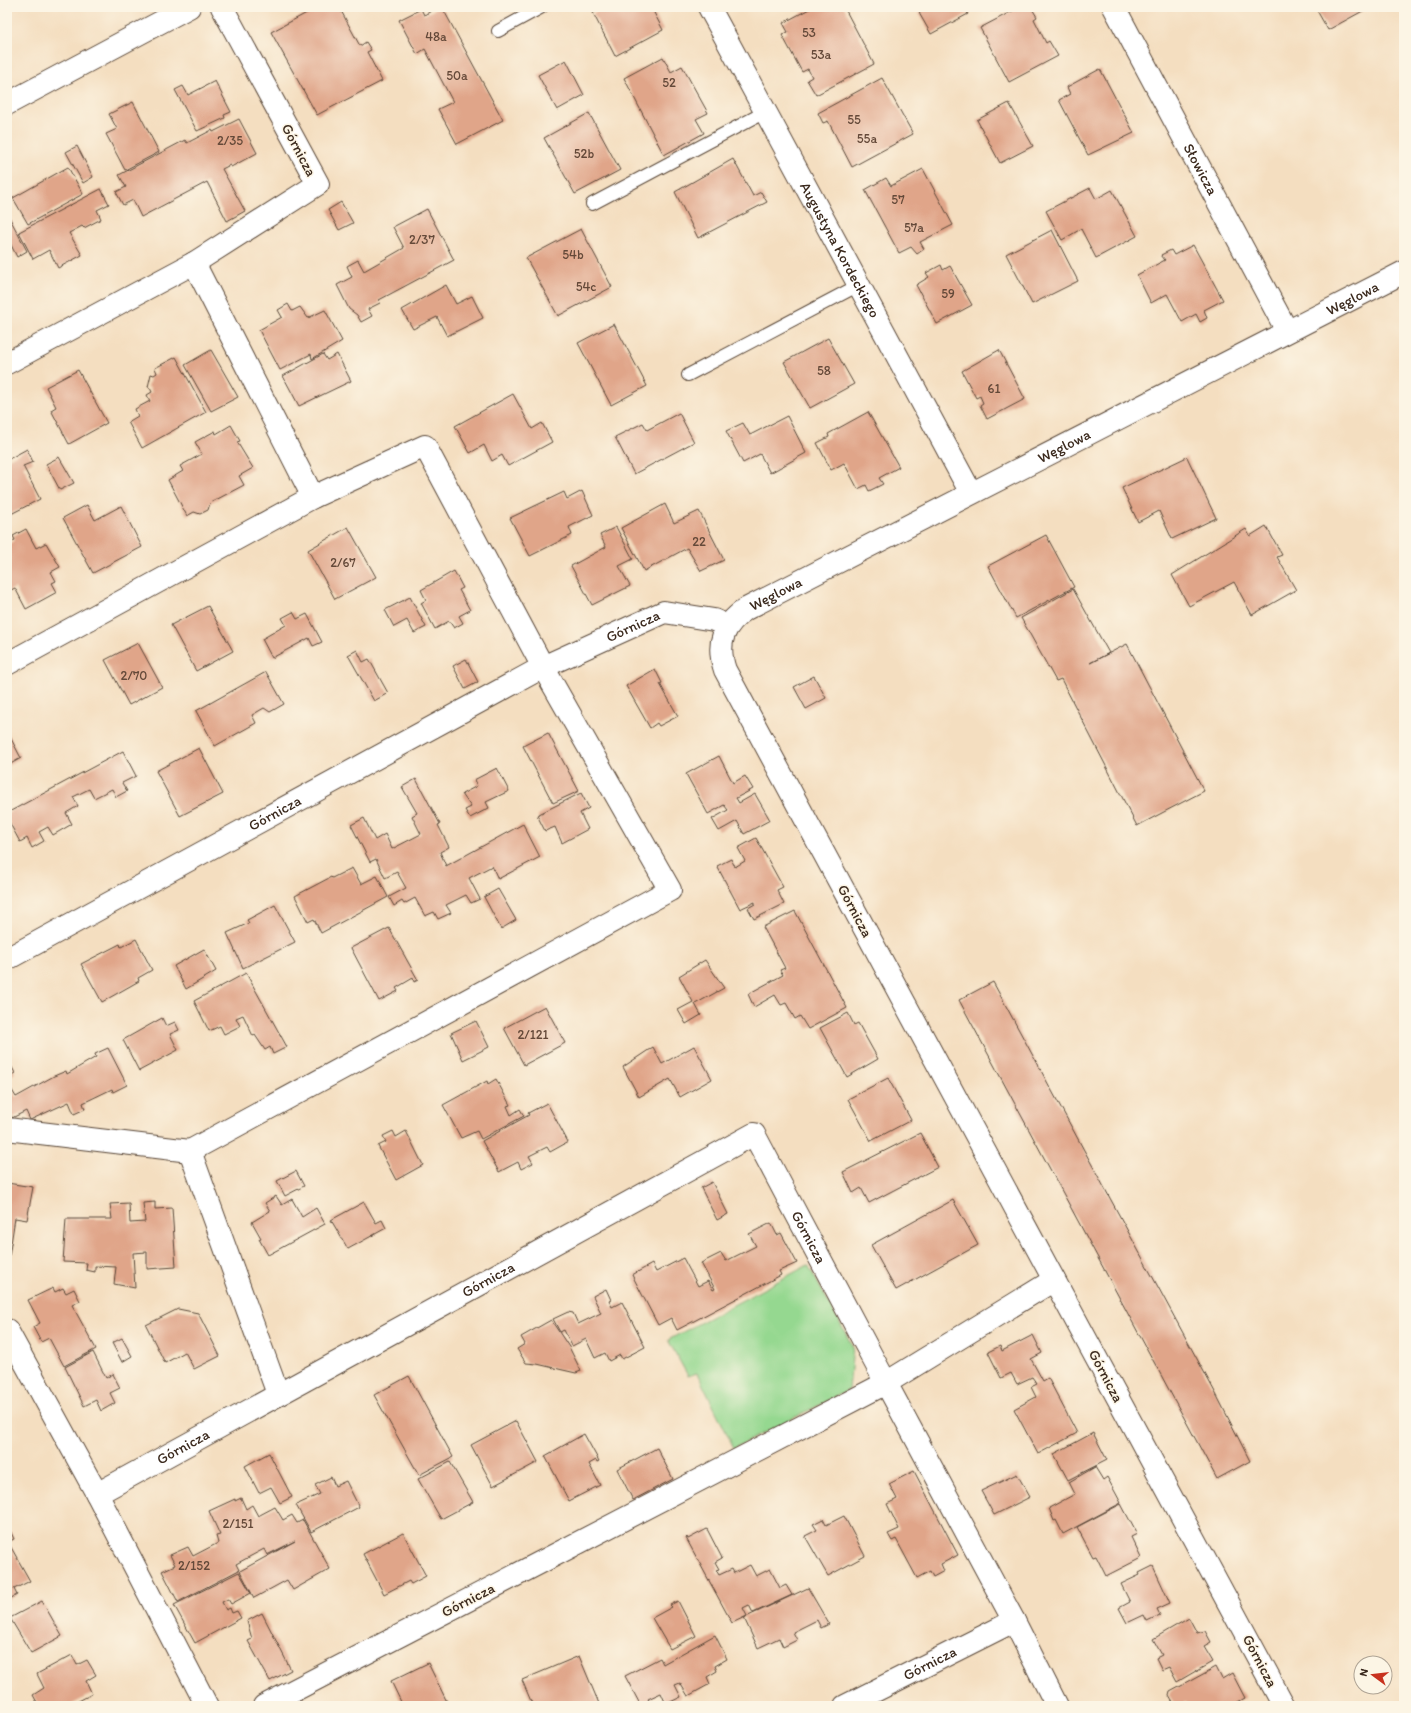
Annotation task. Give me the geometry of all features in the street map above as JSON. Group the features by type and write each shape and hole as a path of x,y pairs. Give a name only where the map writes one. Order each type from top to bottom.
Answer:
{"street":[{"path":"7,104 188,7"},
{"name":"Górnicza","path":"7,362 194,263 318,184 222,7"},
{"name":"Augustyna Kordeckiego","path":"708,7 971,493"},
{"name":"Słowicza","path":"1114,7 1287,331"},
{"path":"194,263 313,497"},
{"name":"Węglowa","path":"728,626 735,617 746,609 1404,272"},
{"path":"7,664 313,497 425,446 542,667 670,890 190,1151 7,1129"},
{"name":"Górnicza","path":"7,959 542,667 664,612 714,620 728,626 722,638 720,649 725,670 1284,1706"},
{"name":"Górnicza","path":"97,1494 754,1134 886,1383 264,1706"},
{"path":"190,1151 278,1394"},
{"path":"1054,1280 886,1383 1014,1621 1057,1706"},
{"path":"7,1330 97,1494 207,1706"},
{"name":"Górnicza","path":"845,1706 1014,1621"}],"lane":[{"path":"498,31 542,7"},
{"path":"592,204 765,112"},
{"path":"688,375 859,285"}],"green space":[{"path":"808,1265 853,1347 849,1390 734,1448 697,1373 688,1376 668,1340"}],"building":[{"path":"318,7 339,7 360,46 366,42 371,50 367,52 382,81 317,115 271,32"},
{"path":"439,7 442,7 503,120 457,144 438,109 453,102 425,49 417,54 399,20 421,9 424,15"},
{"path":"605,7 651,7 663,30 615,56 593,13"},
{"path":"813,7 844,7 874,64 816,95 807,80 812,77 808,69 802,72 782,35 788,32 783,23"},
{"path":"930,7 964,7 968,14 931,34 919,13"},
{"path":"1020,7 1031,7 1037,17 1034,19 1046,43 1049,41 1058,56 1009,82 980,28"},
{"path":"1315,7 1370,7 1328,30"},
{"path":"663,57 671,72 682,66 708,113 696,119 704,133 664,155 624,78"},
{"path":"566,60 584,95 557,110 538,75"},
{"path":"1100,69 1134,133 1088,155 1059,100 1070,94 1067,87"},
{"path":"882,78 913,134 852,167 828,121 823,123 818,113"},
{"path":"215,81 231,112 224,115 225,118 197,131 175,90 183,86 188,95"},
{"path":"133,102 159,152 125,170 106,134 117,129 109,114"},
{"path":"1009,103 1033,146 1000,163 977,120"},
{"path":"589,113 620,170 575,194 544,138"},
{"path":"239,119 257,153 231,167 230,165 222,169 245,211 227,221 207,182 141,217 133,200 123,205 116,192 126,187 119,175 185,140 187,143 212,130 213,132"},
{"path":"77,146 93,177 83,183 66,152"},
{"path":"733,159 753,196 761,192 767,202 698,238 675,192"},
{"path":"68,167 83,194 28,224 13,198"},
{"path":"923,169 953,225 920,242 924,249 917,254 911,247 899,253 865,190 886,178 891,186"},
{"path":"1090,188 1096,199 1112,190 1137,236 1096,258 1081,229 1062,240 1046,211"},
{"path":"101,189 109,204 97,210 101,219 84,228 82,226 69,233 82,255 58,268 49,250 33,259 19,232"},
{"path":"341,202 353,223 339,230 328,210"},
{"path":"427,209 454,260 379,300 380,303 368,309 372,316 361,322 357,315 349,309 337,285 352,277 347,266 358,260 364,271 404,248 393,227"},
{"path":"7,213 27,251 17,257 10,243 7,244"},
{"path":"581,229 612,287 558,316 526,258"},
{"path":"1052,230 1078,281 1032,304 1006,254"},
{"path":"1193,245 1223,300 1204,310 1207,318 1200,322 1196,314 1182,322 1167,294 1151,303 1137,275 1165,260 1161,255 1171,250 1174,255"},
{"path":"941,265 943,270 950,266 972,305 937,324 916,285 929,277 926,273"},
{"path":"446,285 456,304 472,296 483,318 447,336 437,317 413,329 402,310"},
{"path":"288,304 292,311 300,307 308,318 325,310 342,341 312,359 311,354 280,370 259,330 282,317 278,310"},
{"path":"614,324 647,386 611,405 578,343"},
{"path":"828,338 854,384 810,408 784,362"},
{"path":"211,350 238,397 211,411 185,365"},
{"path":"999,350 1025,399 987,419 980,405 983,403 980,396 976,398 962,371"},
{"path":"323,354 327,360 337,354 351,381 299,406 283,376"},
{"path":"176,357 206,412 142,448 128,422 138,416 135,409 150,401 147,395 152,392 148,387 151,374 154,375 157,373 155,368"},
{"path":"78,370 107,423 69,444 51,410 56,407 46,387"},
{"path":"513,394 532,429 542,423 552,442 508,466 502,455 492,461 484,445 470,453 455,426"},
{"path":"868,412 899,467 879,478 883,484 869,491 866,485 858,489 844,463 831,470 817,443 829,437 828,434"},
{"path":"679,413 694,442 634,474 615,437 643,423 647,430"},
{"path":"787,416 806,453 770,473 760,454 743,463 726,431 743,423 750,435"},
{"path":"231,425 240,441 237,442 253,468 239,476 244,485 210,503 208,510 200,514 194,512 187,516 168,480 183,471 180,466 202,454 195,442 215,431 216,434"},
{"path":"27,449 33,462 23,466 40,499 9,515 7,512 7,460"},
{"path":"59,457 74,483 60,490 46,464"},
{"path":"1187,457 1216,518 1172,539 1159,511 1138,522 1122,488"},
{"path":"582,491 593,515 569,527 572,535 530,556 510,518 564,492 567,499"},
{"path":"665,504 674,523 699,511 724,560 701,571 687,548 644,571 621,528"},
{"path":"87,505 95,520 121,506 142,547 93,573 63,518"},
{"path":"1266,526 1282,555 1277,557 1296,590 1252,615 1234,582 1189,606 1172,575 1246,529 1250,536"},
{"path":"348,527 376,577 335,599 308,550"},
{"path":"616,527 633,559 619,566 630,586 592,605 571,566 606,547 600,535"},
{"path":"26,529 36,548 46,543 60,567 51,572 56,581 52,583 57,592 26,609 15,588 7,592 7,545 15,540 13,536"},
{"path":"1046,535 1074,587 1016,618 988,566"},
{"path":"454,571 463,588 459,590 470,610 459,616 463,623 454,628 449,621 435,629 421,603 426,600 421,590"},
{"path":"1073,589 1109,653 1090,663 1127,644 1204,791 1137,826 1061,679 1056,681 1021,618"},
{"path":"410,597 426,627 414,633 407,620 394,627 385,610"},
{"path":"208,606 233,651 196,671 171,625"},
{"path":"293,612 297,619 307,614 322,642 313,646 309,638 272,658 262,639 286,625 282,618"},
{"path":"138,643 162,687 129,705 105,660"},
{"path":"357,650 363,662 369,659 388,693 374,701 348,655"},
{"path":"466,659 478,682 465,689 453,666"},
{"path":"655,669 662,683 660,684 678,716 659,726 657,723 650,728 626,686"},
{"path":"266,672 284,704 270,712 264,708 252,715 256,723 215,746 196,711"},
{"path":"814,676 826,698 806,709 794,687"},
{"path":"7,731 21,758 7,766"},
{"path":"548,733 579,791 553,803 523,746"},
{"path":"199,748 223,794 180,816 156,771"},
{"path":"123,751 136,776 122,783 127,791 116,797 112,789 94,798 89,789 73,797 78,806 66,813 72,824 53,835 48,827 39,832 44,841 32,848 27,838 20,842 7,818 7,813"},
{"path":"719,756 733,783 745,776 753,789 736,798 739,803 755,794 770,820 744,834 737,821 719,831 712,819 728,810 724,805 708,814 686,774"},
{"path":"497,768 509,791 486,802 489,808 470,818 465,810 471,807 462,794 477,786 474,780"},
{"path":"416,779 440,824 438,825 449,847 440,852 446,866 523,824 540,857 498,879 492,866 469,878 480,899 471,903 466,895 446,905 451,913 438,919 434,912 425,916 415,898 404,904 402,901 394,906 389,897 406,888 397,872 385,878 376,859 370,862 351,825 364,818 375,840 385,834 392,849 421,834 412,816 417,813 402,787"},
{"path":"581,793 589,808 580,813 588,829 562,843 555,827 545,831 537,815"},
{"path":"756,838 783,887 777,890 784,904 754,919 748,908 755,904 755,902 740,909 717,866 731,859 735,867 745,861 738,848"},
{"path":"352,868 361,884 377,876 388,897 321,933 314,919 308,922 295,896"},
{"path":"498,889 516,920 501,929 484,897"},
{"path":"275,905 295,942 243,968 227,933 249,923 247,920"},
{"path":"795,911 847,1008 808,1029 800,1016 795,1019 786,1003 781,1005 775,995 754,1007 748,994 783,975 780,970 785,968 763,927"},
{"path":"389,928 418,980 414,982 413,978 396,988 398,991 379,1001 351,948"},
{"path":"136,939 152,970 138,978 139,981 102,1002 81,964 120,944 121,947"},
{"path":"204,949 216,971 186,989 174,966"},
{"path":"705,960 724,988 695,1004 701,1015 686,1024 678,1010 693,1002 679,976"},
{"path":"246,973 287,1047 273,1054 270,1047 265,1050 255,1035 253,1036 243,1015 236,1018 240,1026 224,1034 220,1026 209,1031 194,1001"},
{"path":"993,982 1216,1394 1250,1461 1217,1479 959,1000"},
{"path":"545,1006 565,1043 524,1065 504,1028"},
{"path":"848,1013 854,1025 858,1023 878,1059 847,1077 820,1028"},
{"path":"162,1018 166,1026 175,1022 179,1030 170,1034 178,1050 139,1071 123,1040"},
{"path":"476,1021 489,1047 463,1060 451,1033"},
{"path":"694,1046 712,1079 680,1097 670,1079 639,1097 623,1067 653,1047 662,1064"},
{"path":"108,1048 127,1085 113,1092 112,1089 83,1103 85,1109 74,1114 69,1102 30,1120 26,1111 12,1118 7,1108 7,1082 16,1097 54,1076 66,1071 67,1074 96,1057 95,1054"},
{"path":"7,1058 15,1073 7,1078"},
{"path":"888,1078 911,1120 871,1141 848,1099"},
{"path":"496,1079 510,1105 507,1106 511,1115 520,1109 524,1116 481,1139 477,1131 461,1138 443,1105 487,1081 488,1084"},
{"path":"547,1103 568,1142 550,1152 547,1147 529,1156 533,1163 521,1169 518,1162 499,1172 482,1141 529,1115 528,1113"},
{"path":"393,1131 396,1137 406,1131 423,1165 396,1180 378,1146 386,1142 383,1136"},
{"path":"920,1133 938,1167 869,1203 861,1188 853,1193 843,1172"},
{"path":"296,1171 304,1186 285,1196 277,1181"},
{"path":"712,1182 728,1214 717,1220 701,1188"},
{"path":"7,1183 33,1187 27,1220 15,1218 9,1257 7,1257"},
{"path":"276,1196 282,1205 292,1199 302,1217 316,1208 325,1224 268,1255 252,1222 270,1211 265,1203"},
{"path":"953,1200 978,1245 896,1290 871,1245"},
{"path":"155,1202 155,1209 172,1208 176,1267 147,1269 147,1252 133,1253 135,1288 114,1284 116,1267 95,1266 95,1272 86,1270 87,1263 63,1262 66,1219 112,1219 110,1204 129,1203 130,1223 145,1222 143,1203"},
{"path":"364,1202 376,1223 382,1220 386,1228 348,1249 331,1220"},
{"path":"771,1223 777,1235 781,1233 797,1263 779,1271 781,1275 677,1330 671,1318 658,1325 632,1275 652,1264 656,1272 683,1258 698,1286 708,1281 713,1290 715,1289 701,1263 721,1253 726,1261 756,1246 749,1234"},
{"path":"53,1288 55,1292 63,1288 66,1293 74,1289 80,1301 72,1305 96,1349 64,1366 49,1338 41,1342 33,1327 40,1323 28,1300"},
{"path":"606,1289 611,1300 609,1301 612,1307 622,1302 645,1347 622,1359 620,1355 609,1361 605,1353 595,1358 586,1339 572,1346 564,1330 560,1332 553,1319 568,1312 573,1313 578,1324 601,1313 593,1296"},
{"path":"178,1309 198,1313 220,1356 194,1369 185,1352 165,1363 146,1325"},
{"path":"551,1320 569,1347 581,1371 576,1373 526,1363 517,1349 525,1344 521,1337"},
{"path":"1033,1335 1042,1353 1031,1359 1043,1381 1048,1378 1077,1433 1038,1454 1014,1409 1036,1397 1031,1387 1037,1384 1032,1377 1017,1384 1011,1373 1001,1378 988,1352 1000,1346 1002,1351"},
{"path":"122,1338 132,1356 122,1362 112,1343"},
{"path":"93,1352 106,1378 113,1374 120,1388 110,1393 115,1403 101,1411 96,1400 84,1406 65,1367"},
{"path":"409,1376 453,1457 419,1475 374,1395"},
{"path":"516,1421 538,1462 493,1486 471,1445"},
{"path":"1093,1433 1107,1460 1068,1480 1054,1454"},
{"path":"584,1434 599,1461 597,1462 596,1460 589,1464 600,1485 569,1501 545,1456"},
{"path":"657,1448 673,1479 633,1500 617,1469"},
{"path":"269,1453 292,1497 280,1503 271,1487 259,1493 245,1466"},
{"path":"450,1462 473,1502 441,1519 418,1479"},
{"path":"1095,1467 1103,1480 1107,1477 1121,1503 1063,1534 1056,1520 1054,1521 1049,1508 1075,1494 1069,1482"},
{"path":"914,1471 958,1555 941,1564 944,1571 933,1577 930,1571 917,1578 896,1539 892,1541 888,1534 899,1529 887,1504 897,1499 889,1484"},
{"path":"1017,1474 1030,1497 994,1515 981,1491"},
{"path":"331,1477 335,1486 346,1481 359,1507 311,1532 296,1505 320,1494 315,1485"},
{"path":"241,1498 246,1509 252,1505 258,1516 275,1507 283,1520 292,1515 297,1523 303,1520 330,1569 293,1590 287,1580 254,1598 240,1571 295,1541 267,1555 264,1549 236,1564 239,1570 178,1602 162,1571 175,1565 170,1555 188,1547 193,1556 218,1543 216,1536 220,1535 209,1511 235,1499 235,1501"},
{"path":"1121,1504 1137,1534 1131,1537 1141,1558 1106,1576 1096,1556 1093,1557 1077,1527"},
{"path":"844,1516 865,1556 828,1576 805,1536 817,1530 813,1524 823,1519 826,1525"},
{"path":"7,1524 14,1539 8,1542 30,1581 14,1589 17,1595 7,1600"},
{"path":"707,1529 722,1558 715,1562 719,1569 716,1570 719,1575 732,1569 734,1573 750,1565 756,1576 770,1569 780,1588 786,1585 792,1595 753,1613 749,1605 743,1608 747,1616 732,1623 686,1538 687,1537 688,1539"},
{"path":"403,1533 426,1576 411,1584 409,1581 384,1594 363,1554"},
{"path":"1153,1566 1170,1603 1157,1609 1160,1615 1147,1621 1144,1615 1127,1623 1119,1608 1130,1602 1121,1584 1140,1575 1139,1573"},
{"path":"239,1572 251,1593 231,1604 228,1599 222,1602 226,1610 230,1608 232,1613 237,1611 241,1618 195,1643 174,1605"},
{"path":"808,1588 829,1624 821,1628 817,1620 793,1632 797,1640 783,1647 779,1638 758,1648 744,1618"},
{"path":"42,1601 62,1636 31,1653 10,1618"},
{"path":"678,1601 696,1636 670,1649 652,1618 672,1607 670,1605"},
{"path":"262,1613 291,1670 270,1681 248,1641 252,1639 247,1621"},
{"path":"1189,1618 1197,1633 1205,1631 1211,1642 1204,1646 1213,1661 1177,1682 1169,1667 1162,1670 1156,1658 1162,1655 1153,1639"},
{"path":"715,1635 727,1659 715,1666 717,1671 707,1677 710,1684 688,1696 680,1683 675,1685 681,1697 666,1704 661,1693 648,1699 652,1706 641,1706 625,1676 660,1658 663,1664"},
{"path":"72,1655 77,1665 87,1660 96,1675 86,1681 92,1694 69,1706 39,1706 33,1695 44,1688 37,1674"},
{"path":"579,1656 600,1706 533,1706 522,1680"},
{"path":"428,1663 449,1706 403,1706 391,1681"},
{"path":"1216,1667 1222,1679 1232,1673 1245,1698 1236,1703 1237,1706 1188,1706 1186,1702 1175,1706 1169,1696 1170,1692"}]}
